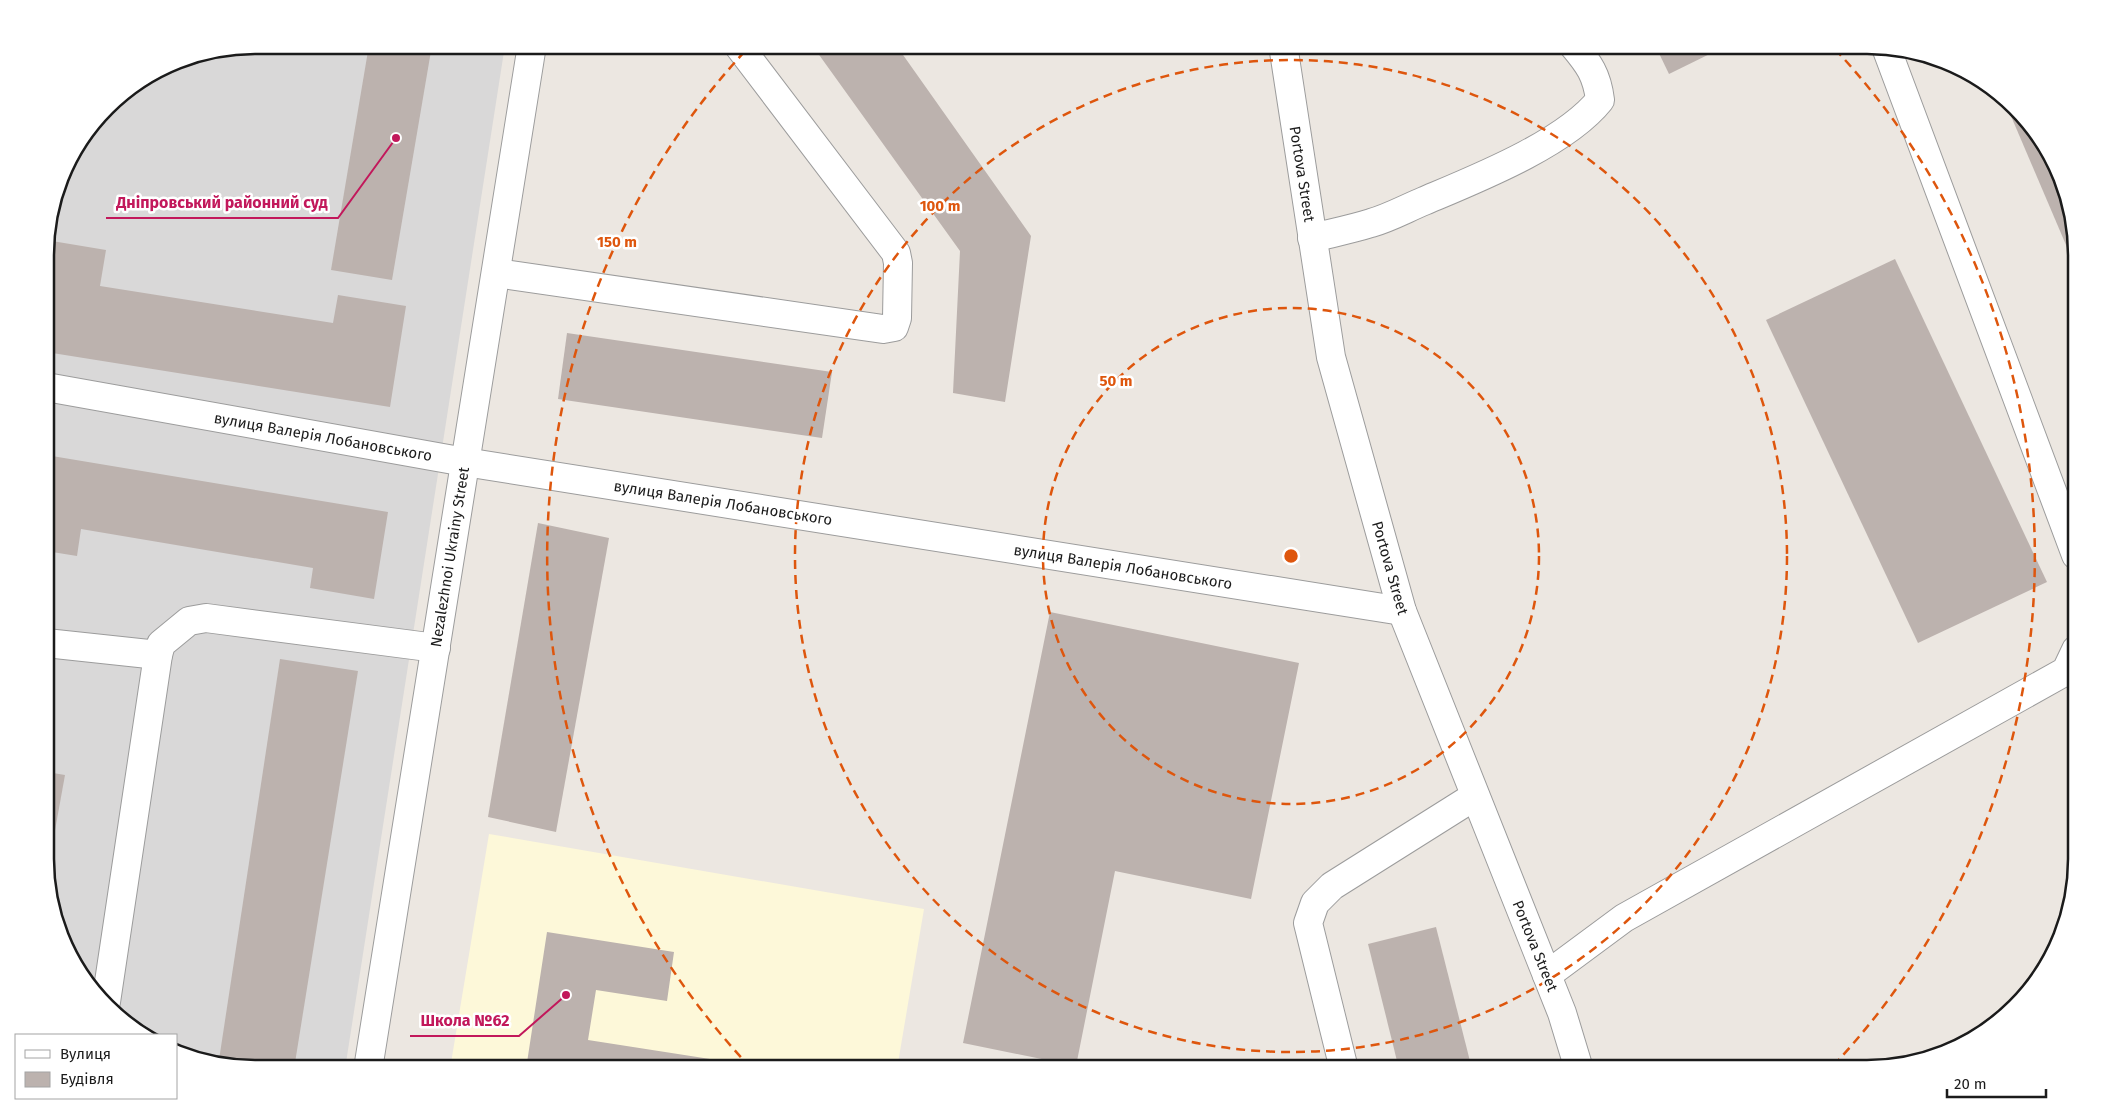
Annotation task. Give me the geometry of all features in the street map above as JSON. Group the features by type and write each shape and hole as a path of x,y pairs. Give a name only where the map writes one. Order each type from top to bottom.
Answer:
{"street":[{"name":"Nezalezhnoi Ukrainy Street","path":"369,1060 531,54"},
{"path":"496,273 883,329 894,327 897,318 898,263 896,253 745,54"},
{"name":"Portova Street","path":"1284,54 1331,357 1402,611 1562,1013 1576,1060"},
{"path":"1312,238 1372,223 1452,189 1525,154 1573,127 1589,114 1600,100 1598,81 1580,54"},
{"path":"1889,55 2068,533"},
{"name":"вулиця Валерія Лобановського","path":"54,388 465,462 1402,611"},
{"path":"107,995 161,644 189,621 206,618 436,648"},
{"path":"54,644 158,655"},
{"path":"1547,975 1624,918 2066,671 2068,667"},
{"path":"1342,1060 1308,923 1315,903 1332,886 1475,796"}],"shaded area":[{"path":"242,54 504,54 346,1060 242,1060 190,1050 178,1045 178,1034 156,1034 133,1019 95,981 81,960 64,924 55,885 54,242 64,190 88,143 104,122 122,104 154,81 190,64"},
{"path":"489,834 924,909 899,1060 451,1060"}],"building":[{"path":"367,54 430,54 392,280 331,270"},
{"path":"818,54 902,54 1031,236 1005,402 953,393 960,251"},
{"path":"1659,54 1710,54 1669,74"},
{"path":"2010,114 2034,143 2053,178 2058,190 2067,229 2068,250"},
{"path":"54,241 106,250 100,286 333,323 338,295 406,306 390,407 54,353"},
{"path":"1895,259 2047,582 1918,643 1766,320"},
{"path":"567,333 832,372 822,438 558,399"},
{"path":"54,456 388,512 374,599 310,588 313,568 81,529 77,556 54,552"},
{"path":"538,523 609,538 556,832 488,817"},
{"path":"1050,612 1299,663 1251,899 1115,871 1077,1060 1047,1060 963,1043"},
{"path":"280,659 358,671 295,1060 242,1060 219,1057"},
{"path":"54,773 65,775 54,836"},
{"path":"1436,927 1470,1060 1397,1060 1368,944"},
{"path":"547,932 674,952 667,1001 596,990 588,1040 710,1059 710,1060 527,1060"}],"place":[{"name":"Дніпровський районний суд","path":"396,138"},
{"name":"Школа №62","path":"566,995"}]}
